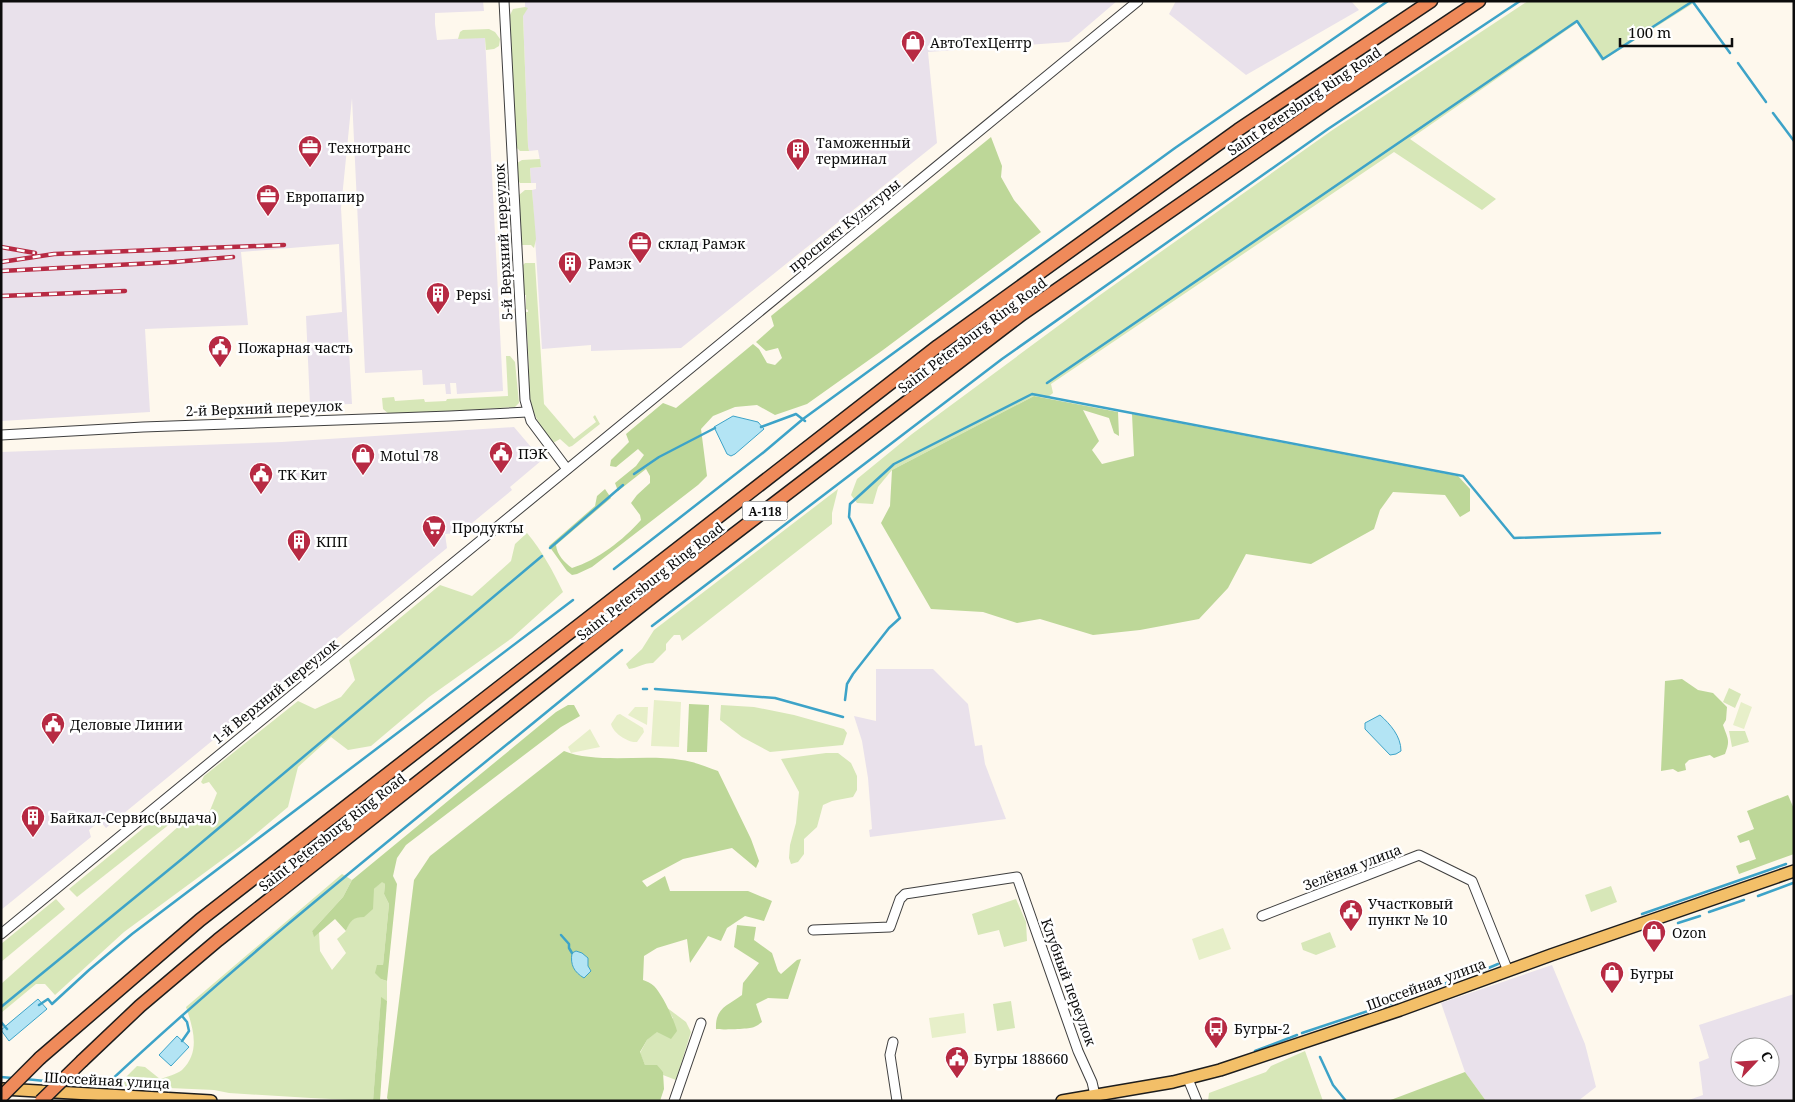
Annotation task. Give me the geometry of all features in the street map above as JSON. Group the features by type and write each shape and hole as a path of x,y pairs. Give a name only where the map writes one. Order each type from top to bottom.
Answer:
{"highway":[{"name":"Saint Petersburg Ring Road","path":"1,1097 40,1058 200,920 938,346 1238,130 1431,1"},
{"name":"Saint Petersburg Ring Road","path":"41,1101 140,1006 218,940 661,590 1022,314 1332,99 1479,1"}],"main road":[{"name":"Шоссейная улица","path":"1062,1101 1188,1079 1313,1040 1794,871"},
{"name":"Шоссейная улица","path":"1,1089 211,1101"}],"street":[{"name":"5-й Верхний переулок","path":"504,1 525,400 531,421 567,469"},
{"name":"проспект Культуры","path":"567,469 1138,1"},
{"name":"2-й Верхний переулок","path":"1,435 143,427 527,412"},
{"name":"1-й Верхний переулок","path":"1,934 567,469"},
{"name":"Зелёная улица","path":"1262,916 1420,855 1472,881 1508,971"},
{"name":"Клубный переулок","path":"813,930 890,927 900,899 906,894 1017,877 1078,1051 1092,1082 1095,1095"},
{"path":"674,1101 701,1023"},
{"path":"893,1042 890,1055 897,1101"},
{"path":"1188,1079 1197,1101"}],"shaded area":[{"path":"1,1 483,1 484,11 435,13 435,24 437,40 485,37 503,391 457,394 456,383 450,383 451,394 446,394 445,384 423,385 422,370 365,373 352,98 341,208 352,404 310,405 306,316 342,312 339,244 241,252 248,325 145,329 150,412 1,421"},
{"path":"525,1 1117,1 1069,42 928,52 937,143 681,348 591,351 591,345 542,349 532,190 536,189 536,183 531,183 530,168 541,167 538,150 529,151 528,146 523,15 527,9 525,9"},
{"path":"1176,1 1351,1 1359,10 1246,75 1169,14"},
{"path":"514,427 542,460 510,487 512,490 460,533 445,534 447,548 106,828 100,821 89,830 91,837 1,910 1,452 282,442"},
{"path":"876,669 933,669 968,704 975,746 982,745 985,764 1006,819 870,837 869,830 872,829 868,778 862,741 854,716 876,721"},
{"path":"1552,965 1585,1044 1596,1087 1578,1101 1486,1101 1465,1072 1441,1003"},
{"path":"1794,994 1794,1101 1686,1101 1703,1095 1699,1062 1709,1058 1699,1025"}],"green space":[{"path":"1528,1 1697,1 1602,61 1577,23 1410,139 1496,199 1482,210 1394,152 1051,384 1053,393 1047,398 1034,396 892,470 878,487 873,504 857,503 851,495 857,479 912,434 1100,295 1331,131"},
{"path":"528,8 523,16 529,151 520,151 516,147 510,15 513,9"},
{"path":"489,29 495,32 500,39 499,46 494,49 486,50 485,38 458,39 460,32 463,30"},
{"path":"991,137 1002,166 1001,177 1014,200 1041,232 883,350 807,404 775,415 757,405 735,407 713,416 701,429 707,476 592,567 572,575 567,571 549,546 595,506 597,496 605,489 611,498 556,545 559,555 569,566 572,568 601,555 641,520 640,515 631,503 650,483 650,476 646,469 618,491 615,483 636,466 644,455 638,449 616,467 610,466 611,460 629,442 626,434 663,403 676,408 753,344 759,349 767,363 775,365 782,358 778,348 766,351 756,342 774,326 771,316"},
{"path":"540,159 541,167 530,168 531,183 520,183 518,180 517,163 522,160"},
{"path":"525,190 532,190 536,239 534,248 531,245 521,245 519,195"},
{"path":"525,263 535,263 544,404 574,439 596,422 593,417 595,415 600,424 569,447 560,439 553,443 540,425 531,402 527,370 529,369 526,312 528,310 526,309 526,295 524,295 523,265"},
{"path":"506,356 510,356 515,362 519,403 515,407 390,415 383,409 382,398 394,397 395,401 424,399 425,402 508,396"},
{"path":"1034,396 1118,412 1119,436 1114,433 1109,418 1083,410 1099,441 1092,450 1102,464 1134,456 1132,414 1458,476 1470,489 1470,511 1460,517 1445,495 1393,492 1380,510 1374,529 1311,564 1246,554 1228,588 1199,619 1140,630 1093,635 1040,619 1017,623 983,612 931,609 881,523 890,506 892,470"},
{"path":"838,489 832,513 832,524 682,641 680,635 674,635 666,644 666,650 653,663 629,669 626,664 642,649 654,630"},
{"path":"527,533 547,561 563,592 512,638 429,697 371,746 348,750 331,737 298,767 288,807 245,843 124,932 55,995 45,984 36,984 1,1013 1,984 179,826 209,813 217,793 209,782 203,784 201,782 204,776 298,701 315,709 341,697 355,680 349,660 440,585 472,596 511,561 515,544"},
{"path":"1682,679 1698,690 1713,693 1727,707 1726,720 1723,725 1728,745 1725,754 1714,758 1710,755 1689,760 1685,764 1686,770 1678,772 1673,769 1661,771 1665,681"},
{"path":"1729,688 1741,694 1735,708 1723,702"},
{"path":"654,700 681,702 679,747 651,746"},
{"path":"1741,702 1752,707 1744,729 1733,725"},
{"path":"689,704 709,705 707,752 687,752"},
{"path":"568,705 574,705 580,716 561,727 406,845 397,858 393,876 397,884 387,981 381,979 375,973 377,965 383,965 389,904 384,894 385,884 382,882 374,889 373,909 364,917 352,920 346,931 335,919 314,937 312,931 343,897 352,880 556,712"},
{"path":"721,705 754,707 794,715 844,729 847,733 843,745 770,752 742,737 720,720"},
{"path":"635,707 648,707 647,725 628,715"},
{"path":"620,714 643,728 644,732 637,742 625,739 612,727 611,724 617,715"},
{"path":"590,729 600,747 571,753 568,747"},
{"path":"1729,731 1745,731 1749,742 1732,747"},
{"path":"564,751 590,757 667,758 695,763 718,771 751,839 759,861 756,868 732,848 683,859 642,881 647,887 665,876 670,891 748,891 772,901 764,921 745,916 727,928 721,941 708,936 690,963 687,939 657,948 644,956 643,980 653,985 661,995 677,1031 671,1039 657,1032 647,1040 640,1052 645,1065 657,1065 663,1072 664,1089 660,1101 389,1101 387,1098 414,880 430,856"},
{"path":"838,753 851,763 857,776 857,790 853,797 832,801 823,805 817,827 804,839 804,854 798,862 791,864 789,858 790,845 796,823 799,792 781,759"},
{"path":"1788,795 1794,809 1794,854 1739,874 1736,866 1756,859 1749,840 1740,843 1737,836 1754,829 1747,811"},
{"path":"163,812 171,823 77,897 69,889"},
{"path":"342,874 352,880 343,897 312,931 314,936 319,932 320,951 332,970 346,953 337,939 346,931 349,922 356,917 374,889 382,881 385,884 384,894 389,904 383,965 377,965 381,979 387,981 387,1001 381,998 373,1101 124,1086 125,1078 137,1066 145,1067 160,1079 182,1070 192,1056 194,1040 186,1007"},
{"path":"1611,886 1617,902 1591,912 1585,895"},
{"path":"56,899 65,909 1,962 1,944"},
{"path":"1016,899 1026,922 1027,941 1004,947 999,930 978,935 972,914"},
{"path":"737,925 756,927 754,940 772,953 778,971 781,974 797,960 801,959 788,999 768,998 756,1004 762,1022 752,1028 716,1029 716,1022 720,1012 742,995 743,983 759,963 734,947"},
{"path":"1223,928 1231,949 1199,960 1192,939"},
{"path":"1330,932 1336,947 1316,955 1303,950 1301,943"},
{"path":"381,997 387,1001 380,1100 373,1101"},
{"path":"1011,1001 1015,1028 997,1031 993,1004"},
{"path":"666,1007 686,1022 691,1032 676,1080 663,1075 663,1072 645,1065 640,1053 647,1040 673,1018"},
{"path":"964,1013 966,1033 932,1038 929,1018"},
{"path":"1305,1051 1323,1101 1208,1101 1209,1093 1266,1072 1271,1066"},
{"path":"1465,1072 1486,1101 1388,1101"}],"water":[{"path":"733,416 758,422 764,429 731,456 727,454 714,427"},
{"path":"1380,715 1397,735 1401,751 1396,754 1390,755 1365,729 1365,723"},
{"path":"576,951 588,958 588,966 591,971 584,978 575,971 572,965 572,953"},
{"path":"38,999 47,1009 9,1041 1,1030"},
{"path":"177,1036 189,1047 171,1066 159,1055"}],"waterway":[{"path":"614,569 764,452 803,419 1175,148 1388,1"},
{"path":"652,626 1002,359 1328,129 1520,1"},
{"path":"1047,383 1577,21 1603,59 1693,1"},
{"path":"1693,2 1730,53"},
{"path":"1738,63 1766,102"},
{"path":"1773,113 1794,141"},
{"path":"845,700 847,684 853,674 889,628 900,618 849,517 850,504 894,464 1032,394 1463,476 1514,538 1660,533"},
{"path":"761,427 796,414 805,421"},
{"path":"634,474 659,457 715,428"},
{"path":"550,548 623,485"},
{"path":"1,1007 188,854 542,556"},
{"path":"39,1005 48,999 52,1004 132,934 573,600"},
{"path":"65,1083 106,1085 231,972 622,650"},
{"path":"655,689 775,698 843,717"},
{"path":"1642,914 1786,864"},
{"path":"1758,896 1793,883"},
{"path":"1709,912 1744,900"},
{"path":"1678,923 1700,916"},
{"path":"561,935 569,944 572,953"},
{"path":"1479,972 1498,964"},
{"path":"1400,1000 1474,973"},
{"path":"1302,1033 1395,1002"},
{"path":"182,1016 187,1022 189,1031 182,1041"},
{"path":"1,1022 7,1029"},
{"path":"1255,1051 1297,1035"},
{"path":"1320,1057 1333,1085 1346,1101"},
{"path":"1,1077 12,1078"},
{"path":"25,1079 55,1082"}],"railway":[{"path":"1,262 54,254 284,245"},
{"path":"1,247 35,253"},
{"path":"1,271 233,257"},
{"path":"1,296 125,291"}],"place":[{"name":"АвтоТехЦентр","path":"913,63"},
{"name":"Технотранс","path":"310,168"},
{"name":"Таможенный терминал","path":"798,171"},
{"name":"Европапир","path":"268,217"},
{"name":"склад Рамэк","path":"640,264"},
{"name":"Рамэк","path":"570,284"},
{"name":"Pepsi","path":"438,315"},
{"name":"Пожарная часть","path":"220,368"},
{"name":"ПЭК","path":"501,474"},
{"name":"Motul 78","path":"363,476"},
{"name":"ТК Кит","path":"261,495"},
{"name":"Продукты","path":"434,548"},
{"name":"КПП","path":"299,562"},
{"name":"Деловые Линии","path":"53,745"},
{"name":"Байкал-Сервис(выдача)","path":"33,838"},
{"name":"Участковый пункт № 10","path":"1351,932"},
{"name":"Ozon","path":"1654,953"},
{"name":"Бугры","path":"1612,994"},
{"name":"Бугры-2","path":"1216,1049"},
{"name":"Бугры 188660","path":"957,1079"}]}
